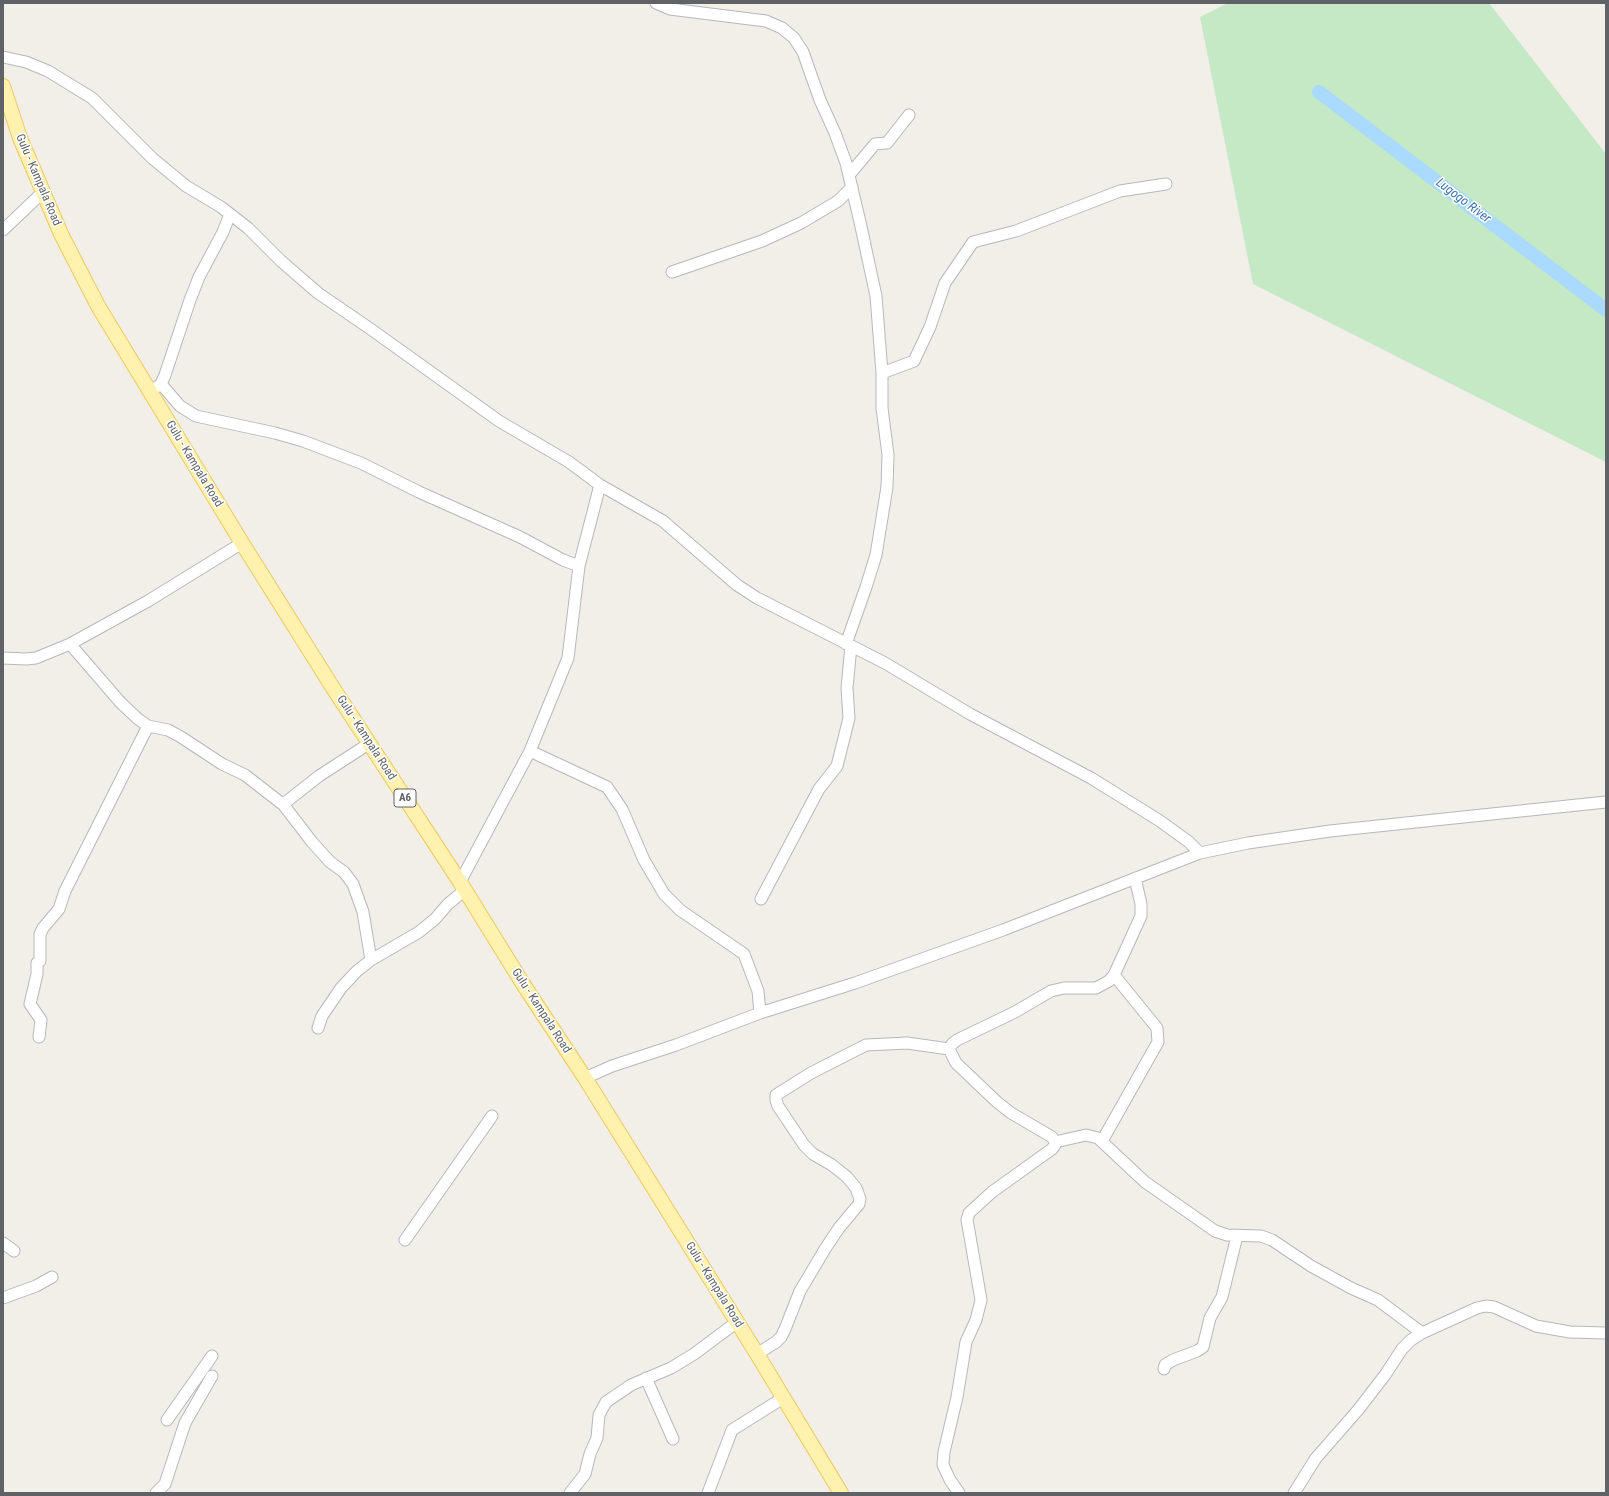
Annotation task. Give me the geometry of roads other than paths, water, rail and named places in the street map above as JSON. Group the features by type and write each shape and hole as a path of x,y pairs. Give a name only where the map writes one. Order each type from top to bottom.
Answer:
{"main road":[{"name":"Gulu - Kampala Road","path":"3,86 20,138 61,234 98,306 155,388 242,543 333,688 370,743 523,984 585,1078 757,1354 841,1493"}],"street":[{"path":"656,3 670,9 766,21 782,28 794,38 803,52 820,100 836,133 852,187 876,296 882,373 882,408 888,455 887,487 876,555 848,645 849,718 837,766 816,795 761,899"},
{"path":"3,57 26,62 48,71 92,98 152,158 186,186 221,207 248,228 281,261 318,293 500,421 569,462 600,485 663,521 743,590 885,663 970,714 1091,778 1160,821 1189,842 1200,853"},
{"path":"849,175 875,144 888,144 909,115"},
{"path":"882,373 914,361 930,327 944,283 973,242 1016,231 1120,191 1166,184"},
{"path":"672,272 762,241 801,223 838,201 852,187"},
{"path":"3,230 43,192"},
{"path":"230,214 223,232 199,277 155,388 196,416 275,433 303,441 354,460 419,492 520,537 564,560 579,566"},
{"path":"318,1028 322,1016 341,988 357,971 371,960 419,932 435,919 462,886 530,751 568,658 579,566 600,485"},
{"path":"3,658 36,658 70,644 142,604 242,543"},
{"path":"70,644 124,707 148,726 168,730 181,737 222,764 245,775 282,803 312,842 330,862 344,872 353,884 363,912 371,960"},
{"path":"39,1036 40,1020 30,1004 37,974 37,963 40,961 40,934 43,928 59,909 65,891 148,726"},
{"path":"282,803 327,770 370,743"},
{"path":"530,751 607,787 622,808 644,860 664,894 680,910 744,954 758,991 760,1013"},
{"path":"585,1078 612,1066 676,1045 760,1013 855,983 1003,930 1200,853 1248,843 1330,831 1606,802"},
{"path":"949,1049 957,1040 1015,1012 1051,991 1064,988 1096,988 1103,985 1114,975 1141,916 1141,904 1135,878"},
{"path":"1102,1141 1158,1042 1157,1028 1114,975"},
{"path":"757,1354 776,1342 781,1336 800,1291 829,1244 859,1204 860,1199 856,1188 847,1177 832,1165 813,1154 804,1145 778,1106 776,1095 811,1073 866,1045 907,1043 949,1049"},
{"path":"949,1049 956,1064 997,1102 1016,1116 1052,1137 1055,1142 1055,1146 1052,1150 992,1192 969,1213 969,1231 981,1300 976,1320 966,1342 957,1397 944,1452 943,1465 950,1480 959,1493"},
{"path":"404,1240 492,1116"},
{"path":"1055,1142 1086,1135 1093,1136 1102,1141 1145,1182 1215,1231 1227,1235 1260,1236 1272,1240 1311,1266 1378,1300 1422,1332"},
{"path":"1164,1369 1165,1365 1173,1360 1197,1351 1203,1347 1210,1318 1222,1297 1237,1236"},
{"path":"3,1243 14,1251"},
{"path":"3,1298 36,1286 52,1277"},
{"path":"1294,1493 1316,1458 1358,1410 1402,1350 1411,1340 1422,1332 1477,1308 1486,1306 1494,1307 1536,1326 1570,1332 1606,1333"},
{"path":"570,1493 585,1474 590,1454 597,1438 598,1419 602,1407 606,1402 618,1393 646,1378 671,1368 694,1354 737,1322"},
{"path":"167,1420 212,1356"},
{"path":"156,1493 166,1484 185,1423 212,1376"},
{"path":"646,1378 673,1439"},
{"path":"708,1493 732,1430 783,1398"}],"waterway":[{"name":"Lugogo River","path":"1319,92 1606,310"}]}
